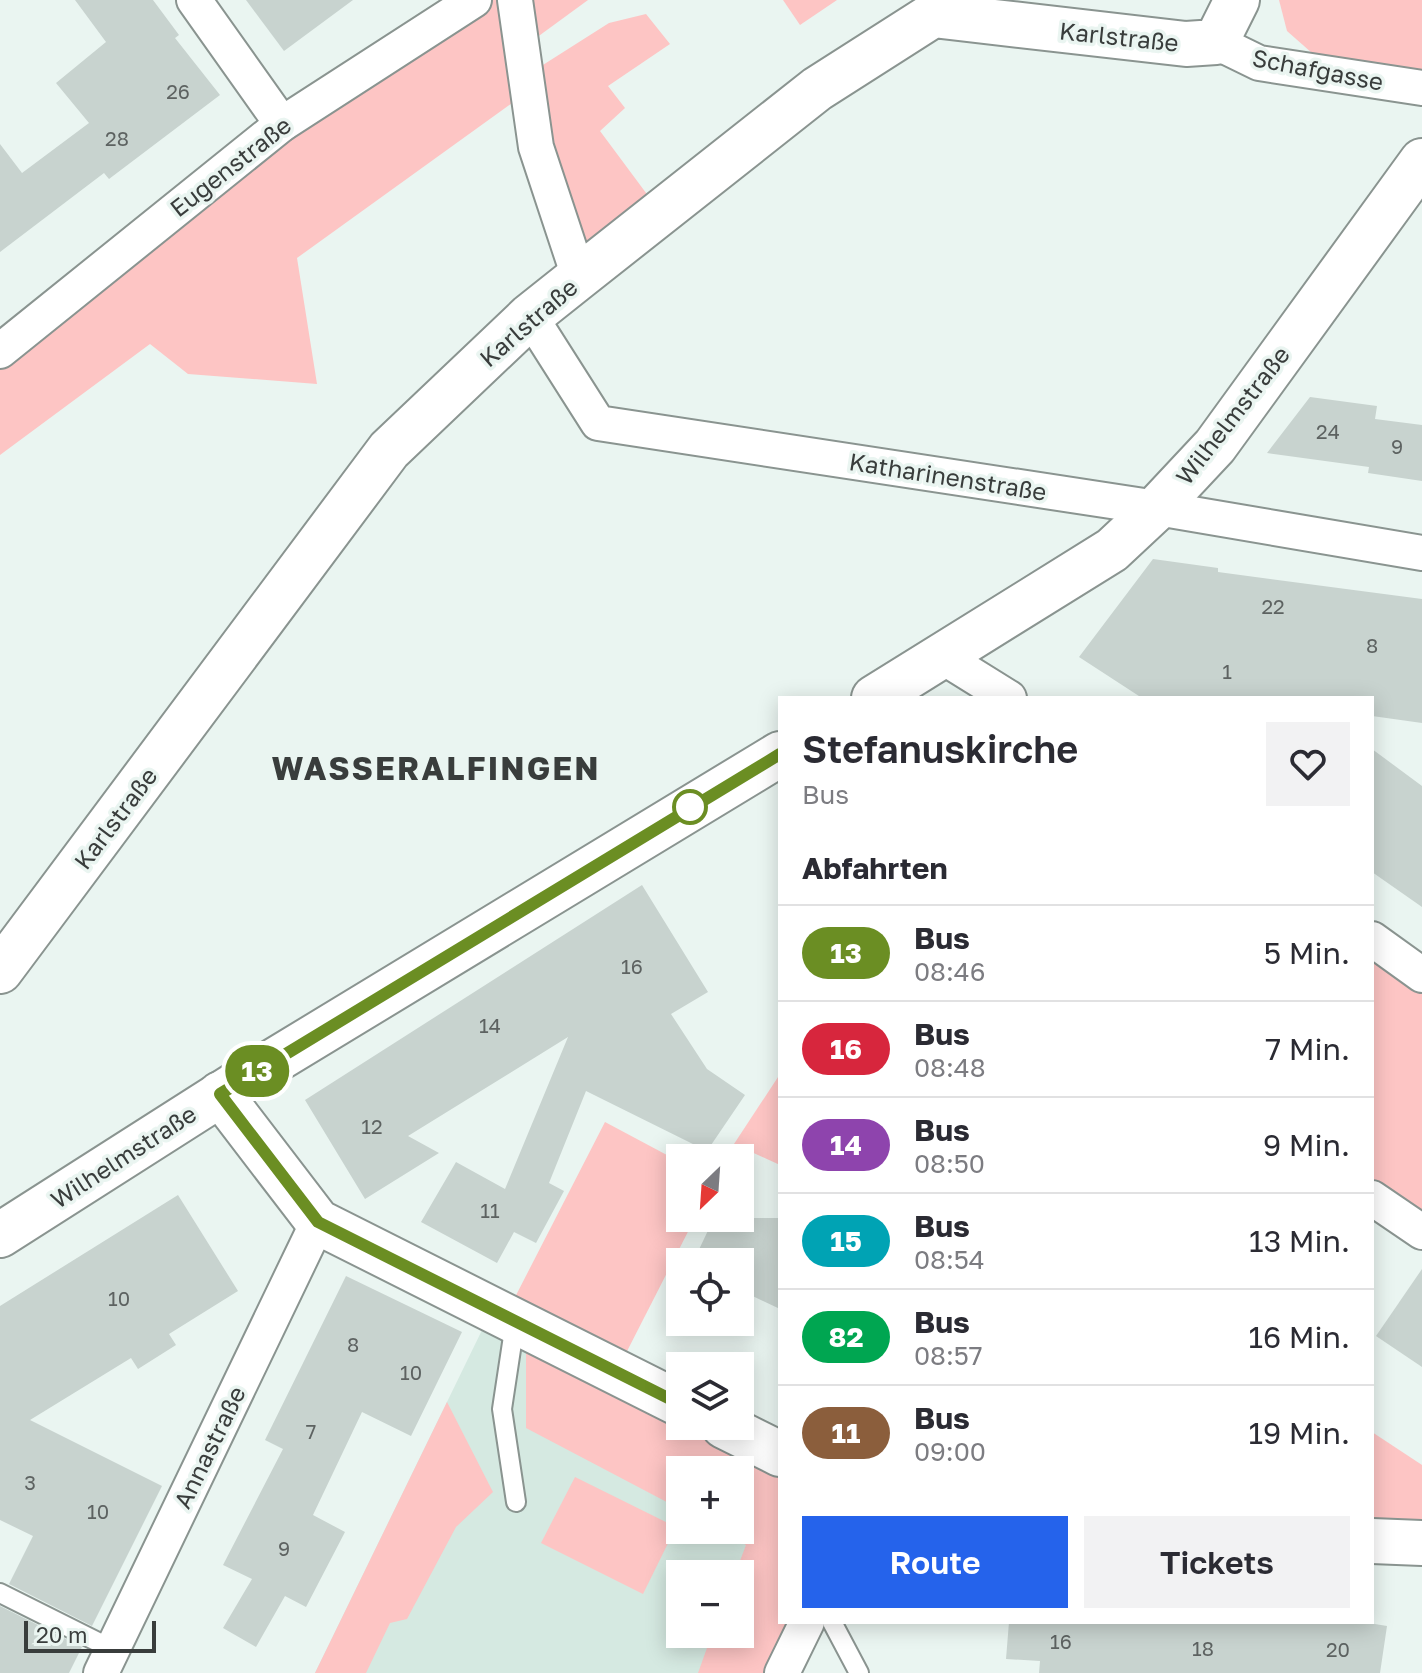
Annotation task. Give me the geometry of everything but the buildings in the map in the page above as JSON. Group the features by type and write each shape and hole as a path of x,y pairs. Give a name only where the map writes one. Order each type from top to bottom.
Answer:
{"street":[{"path":"194,0 282,124"},
{"name":"Eugenstraße","path":"0,351 282,124 474,0"},
{"path":"515,0 536,147 579,277"},
{"path":"1216,42 1237,0"},
{"name":"Karlstraße","path":"0,971 389,450 530,316 817,89 933,15 1133,40 1186,44 1216,42"},
{"name":"Schafgasse","path":"1216,42 1259,63 1422,88"},
{"name":"Wilhelmstraße","path":"877,696 1112,550 1157,508 1215,446 1422,161"},
{"name":"Katharinenstraße","path":"530,316 598,423 1157,508 1422,553"},
{"path":"943,657 1006,696"},
{"name":"Wilhelmstraße","path":"0,1235 220,1094 778,755"},
{"path":"1374,940 1422,975"},
{"path":"220,1094 318,1222 666,1397"},
{"path":"1374,1199 1422,1232"},
{"name":"Annastraße","path":"106,1661 318,1222"},
{"path":"752,1440 778,1453"},
{"path":"1374,1541 1422,1543"},
{"path":"782,1673 806,1624"}],"lane":[{"path":"515,1323 502,1409 516,1502"},
{"path":"0,1593 106,1661"},
{"path":"833,1624 859,1673"}],"shaded area":[{"path":"490,0 506,0 519,98 297,258 317,384 188,374 150,344 0,455 0,362 289,131"},
{"path":"530,0 588,0 536,38"},
{"path":"783,0 837,0 800,25"},
{"path":"1279,0 1422,0 1422,76 1312,53 1287,31"},
{"path":"646,14 670,44 608,86 625,108 600,131 652,201 583,257 549,143 535,70 609,23"},
{"path":"1374,954 1422,989 1422,1225 1374,1191"},
{"path":"778,1077 778,1164 754,1153 754,1144 734,1144"},
{"path":"605,1122 666,1155 666,1232 688,1232 680,1248 666,1248 666,1275 622,1361 511,1305"},
{"path":"484,1326 666,1419 666,1440 719,1440 751,1456 666,1456 666,1544 754,1544 754,1457 778,1469 779,1624 765,1673 315,1673"},
{"path":"526,1346 666,1414 666,1440 719,1440 751,1456 666,1456 666,1502 526,1428"},
{"path":"447,1402 493,1492 456,1527 407,1619 390,1623 366,1673 315,1673"},
{"path":"1374,1433 1422,1465 1422,1523 1374,1521"},
{"path":"754,1457 778,1469 778,1624 789,1624 765,1673 698,1673 707,1648 754,1648 754,1560 740,1560 746,1545 754,1544"},
{"path":"575,1477 666,1522 668,1544 643,1594 541,1543"}],"bus line":[{"name":"13","path":"666,1397 318,1222 220,1094 778,755"}],"district":[{"name":"WASSERALFINGEN","path":"436,768"}]}
